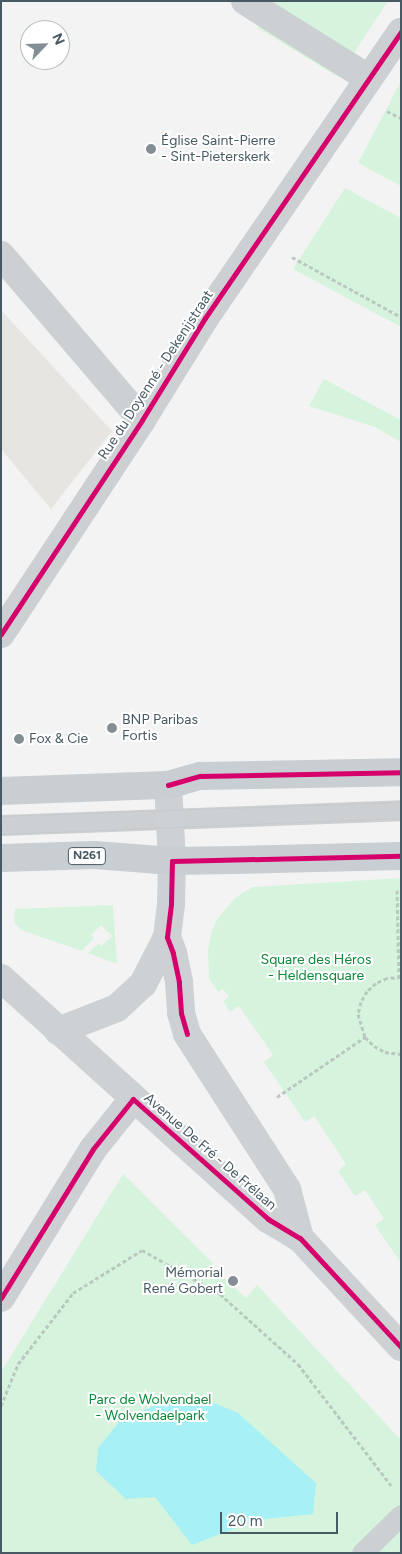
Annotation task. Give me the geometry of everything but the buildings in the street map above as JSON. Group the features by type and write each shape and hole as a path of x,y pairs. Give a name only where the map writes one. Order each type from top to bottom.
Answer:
{"main road":[{"path":"1,792 168,785 200,776 401,772"},
{"name":"Avenue De Fré - De Frélaan","path":"58,1031 117,1008 143,984 167,937 171,904 172,860 168,785"},
{"name":"N261","path":"1,858 95,855 172,860 401,856"},
{"name":"Avenue De Fré - De Frélaan","path":"167,937 173,953 179,982 181,1013 187,1034 287,1189 300,1238"},
{"name":"Avenue De Fré - De Frélaan","path":"1,978 268,1219 300,1238 401,1347"}],"street":[{"path":"245,1 368,78"},
{"name":"Rue du Doyenné - Dekenijstraat","path":"1,634 142,420 205,318 401,32"},
{"path":"1,255 142,420"},
{"path":"1,1298 93,1149 133,1099"}],"lane":[{"path":"1,825 401,810"},
{"path":"362,1553 401,1515"}],"path":[{"path":"385,110 401,118"},
{"path":"292,257 401,316"},
{"path":"397,886 400,977 387,978 376,983 364,997 358,1014 365,1037 374,1046 385,1052 401,1054"},
{"path":"278,1097 365,1037"},
{"path":"1,1406 18,1364 73,1293 142,1250 220,1294 298,1364 395,1490"}],"shaded area":[{"path":"1,310 112,431 51,509 1,449"}],"green space":[{"path":"275,1 388,1 338,77 258,28"},
{"path":"401,81 401,186 358,163"},
{"path":"345,188 401,218 401,327 293,269"},
{"path":"324,379 401,420 401,442 375,427 309,406"},
{"name":"Square des Héros - Heldensquare","path":"401,878 401,1263 375,1225 384,1219 365,1190 355,1196 338,1171 346,1164 314,1116 305,1122 264,1062 273,1055 239,1006 230,1012 223,1001 229,997 223,989 218,992 209,979 208,951 211,933 217,919 236,897 253,887"},
{"path":"113,905 117,964 88,953 99,943 102,946 112,936 101,925 91,935 94,938 82,951 21,930 14,922 15,909"},
{"name":"Parc de Wolvendael - Wolvendaelpark","path":"123,1174 213,1263 211,1266 246,1298 257,1285 401,1440 401,1553 1,1553 1,1372"}],"water":[{"path":"207,1400 238,1413 316,1483 313,1514 257,1520 192,1545 155,1497 126,1499 96,1471 98,1448 120,1421 153,1406"}],"tram line":[{"path":"1,816 401,802"},
{"path":"1,834 401,818"}],"cycle path":[{"path":"1,634 142,420 205,318 401,32"},
{"path":"168,785 200,776 401,772"},
{"path":"187,1034 181,1013 179,982 173,953 167,937 171,904 172,861 401,856"},
{"path":"1,1298 93,1149 133,1099 268,1219 300,1238 401,1347"}],"place":[{"name":"Église Saint-Pierre - Sint-Pieterskerk","path":"151,149"},
{"name":"BNP Paribas Fortis","path":"112,728"},
{"name":"Fox & Cie","path":"19,739"},
{"name":"Mémorial René Gobert","path":"233,1281"}]}
